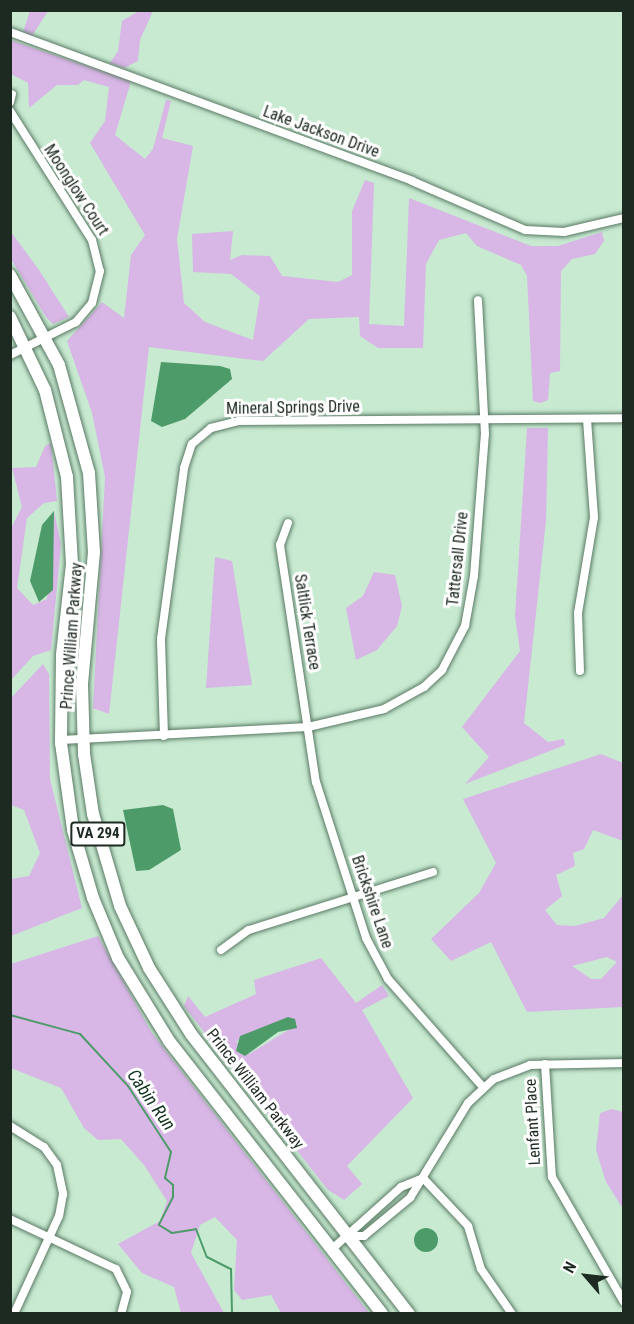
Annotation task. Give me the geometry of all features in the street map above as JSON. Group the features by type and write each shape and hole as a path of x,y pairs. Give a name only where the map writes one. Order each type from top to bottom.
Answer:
{"highway":[{"name":"Prince William Parkway","path":"10,275 47,338 77,417 92,501 83,740 99,838 120,906 149,968 191,1034 410,1314"},
{"name":"Prince William Parkway","path":"10,317 27,347 58,433 71,510 61,740 80,858 133,986 197,1079 382,1314"}],"street":[{"name":"Lake Jackson Drive","path":"10,32 412,181 525,230 564,232 624,218"},
{"name":"Moonglow Court","path":"10,111 99,261 92,303 76,322 10,355"},
{"name":"Tattersall Drive","path":"61,740 308,727 407,698 442,670 458,645 474,576 484,421 478,300"},
{"name":"Mineral Springs Drive","path":"164,736 161,639 184,468 201,435 223,422 238,421 484,421 624,418"},
{"path":"580,671 578,613 594,517 587,420"},
{"name":"Saltlick Terrace","path":"288,523 280,545 308,727"},
{"name":"Brickshire Lane","path":"308,727 316,782 353,899 378,966 483,1087"},
{"path":"220,950 249,930 433,872"},
{"path":"350,1236 364,1236 410,1198 483,1087 518,1068 545,1064 624,1063"},
{"name":"Lenfant Place","path":"545,1064 552,1177 624,1302"},
{"path":"10,1126 44,1147 61,1177 62,1205 14,1314"},
{"path":"332,1249 350,1236 355,1224 400,1187 423,1178"},
{"path":"423,1178 468,1226 478,1263 512,1314"},
{"path":"10,1219 117,1269 126,1292 122,1314"}],"shaded area":[{"path":"30,11 48,11 32,36 23,32"},
{"path":"139,11 153,11 140,40 138,61 124,68 110,63 118,51 122,21"},
{"path":"10,40 131,81 115,135 145,159 153,149 166,100 171,101 162,138 193,146 177,239 184,303 205,322 253,340 260,296 231,274 193,272 192,234 233,231 230,260 242,255 270,256 282,276 338,282 352,275 352,211 365,180 374,183 369,324 404,326 409,198 531,246 558,246 602,232 604,241 595,254 572,259 561,271 560,371 550,373 548,400 540,403 533,401 527,276 521,265 477,246 466,233 439,240 426,264 423,348 378,348 360,336 359,317 309,319 263,361 149,347 109,714 93,708 105,477 92,413 67,341 102,302 124,318 131,255 145,235 90,143 105,121 109,87 84,80 78,85 57,85 29,108 28,83 11,74"},
{"path":"11,232 69,317 53,324 46,317 11,259"},
{"path":"161,362 220,366 230,369 232,379 185,419 162,427 151,421"},
{"path":"527,428 548,428 546,521 524,723 548,742 564,739 565,745 465,784 489,757 462,727 520,651 515,616"},
{"path":"51,443 57,501 44,503 27,518 17,588 33,605 47,599 54,511 61,544 51,650 33,656 11,680 10,530 22,507 12,468 36,467 45,446"},
{"path":"54,511 53,590 39,602 30,581 42,525"},
{"path":"215,557 232,561 252,685 206,688"},
{"path":"374,572 395,575 402,606 397,626 377,650 356,660 346,608 363,596"},
{"path":"43,664 49,674 50,779 82,908 11,936 11,879 29,876 40,853 24,810 11,805 11,698"},
{"path":"601,754 623,763 623,841 593,830 584,849 573,853 575,866 556,875 562,896 545,910 557,925 575,926 604,918 623,895 623,1007 527,1012 491,942 451,961 431,939 479,893 496,863 463,799","holes":["607,957 617,962 601,979 591,979 572,966"]},
{"path":"163,805 173,809 181,850 149,870 136,871 123,810"},
{"path":"98,936 152,1033 369,1313 281,1313 271,1295 242,1300 234,1290 237,1240 215,1217 200,1225 191,1253 224,1313 181,1313 174,1287 142,1273 118,1244 160,1221 167,1201 144,1165 121,1139 98,1140 84,1128 61,1088 11,1068 11,964"},
{"path":"321,958 356,1003 382,985 389,996 362,1010 413,1098 347,1166 362,1184 344,1200 328,1190 184,1006 188,996 205,1017 256,994 254,980","holes":["298,1024 249,1054 236,1041"]},
{"path":"288,1017 295,1019 297,1028 278,1032 245,1056 236,1051 240,1036"},
{"path":"612,1109 623,1112 623,1209 606,1182 596,1150 600,1113"},
{"path":"426,1228 431,1229 437,1235 437,1245 431,1251 426,1252 421,1251 415,1245 414,1240 415,1235 421,1229"}],"waterway":[{"name":"Cabin Run","path":"10,1015 80,1034 128,1086 171,1152 165,1178 173,1185 173,1197 159,1225 172,1233 196,1229 207,1257 231,1269 232,1314"}]}
